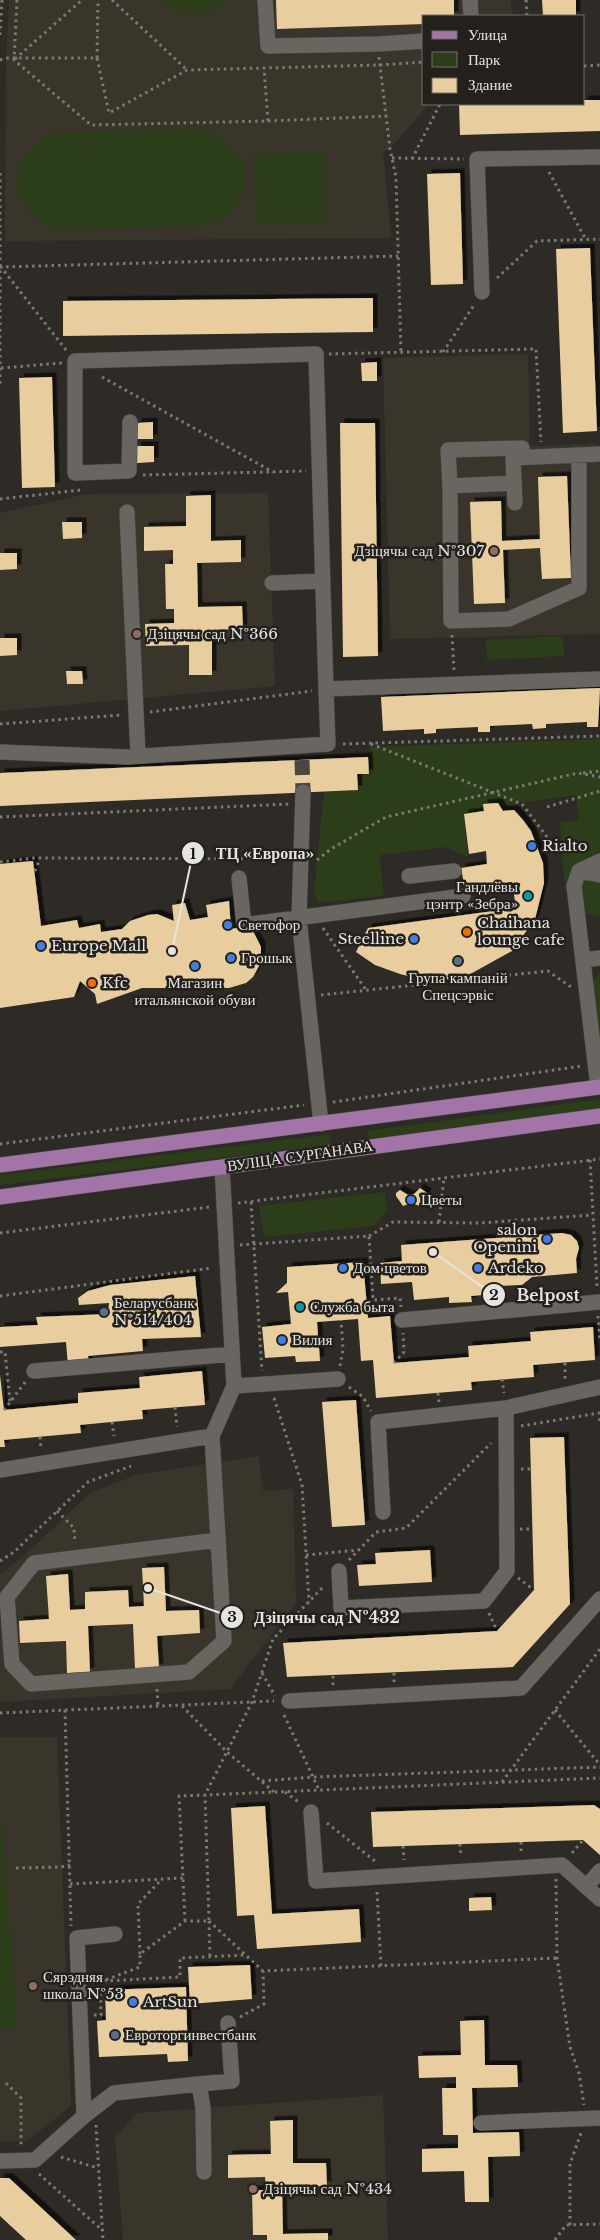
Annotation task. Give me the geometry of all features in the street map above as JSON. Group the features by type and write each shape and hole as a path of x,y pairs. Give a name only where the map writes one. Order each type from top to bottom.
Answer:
{"main road":[{"name":"ВУЛІЦА СУРГАНАВА","path":"0,1165 599,1087"},
{"name":"ВУЛІЦА СУРГАНАВА","path":"0,1197 600,1116"}],"lane":[{"path":"265,0 268,46 422,41"},
{"path":"470,0 471,15"},
{"path":"482,292 477,159 600,157"},
{"path":"0,752 138,756 302,753 328,744 316,354 75,361 75,473 129,471 130,422"},
{"path":"523,457 522,448 448,450 451,621 509,619 579,588 579,455"},
{"path":"515,503 513,458 600,454"},
{"path":"450,486 514,483"},
{"path":"127,512 138,756"},
{"path":"272,583 323,581"},
{"path":"326,689 600,679"},
{"path":"302,798 299,858 306,917 307,996 321,1124"},
{"path":"599,1087 574,886 579,871 600,861"},
{"path":"408,876 454,870"},
{"path":"579,871 600,875"},
{"path":"239,878 244,925 463,896"},
{"path":"583,960 600,958"},
{"path":"218,1540 34,1562 8,1598 12,1664 30,1684 189,1672 224,1642 212,1436 234,1386 222,1167"},
{"path":"402,1320 599,1302"},
{"path":"34,1371 232,1354"},
{"path":"234,1386 338,1379"},
{"path":"383,1512 378,1422 506,1408 600,1387"},
{"path":"339,1570 341,1608 484,1601 507,1570 506,1408"},
{"path":"0,1470 212,1436"},
{"path":"283,1701 521,1688 600,1599"},
{"path":"311,1812 316,1881 562,1864 600,1899"},
{"path":"587,1886 600,1871"},
{"path":"89,2120 78,1938 115,1934"},
{"path":"0,2161 35,2160 89,2120 114,2093 232,2081 228,2023"},
{"path":"199,2084 203,2108 204,2172"},
{"path":"481,2123 593,2119"}],"path":[{"path":"0,34 2,0"},
{"path":"14,60 17,0"},
{"path":"14,60 82,0"},
{"path":"98,0 97,58 110,113 187,70 380,66 422,62"},
{"path":"112,0 187,70"},
{"path":"526,0 527,15"},
{"path":"378,44 386,116 396,177 401,353"},
{"path":"0,60 6,58 14,60 97,58"},
{"path":"14,60 91,125 386,116"},
{"path":"585,66 600,66"},
{"path":"264,68 268,121"},
{"path":"412,159 439,105"},
{"path":"392,158 477,159"},
{"path":"541,158 586,240"},
{"path":"0,173 0,385"},
{"path":"442,352 482,292 537,241 600,239"},
{"path":"1,266 398,256"},
{"path":"1,266 75,361"},
{"path":"316,354 536,349 540,442 550,441"},
{"path":"0,368 75,361"},
{"path":"101,376 273,472"},
{"path":"138,478 146,474 320,472"},
{"path":"0,499 86,489"},
{"path":"451,621 454,684"},
{"path":"0,724 136,714 326,689"},
{"path":"328,744 600,736"},
{"path":"368,743 522,804 550,841"},
{"path":"314,853 314,862 331,849 386,817 578,773 600,771"},
{"path":"578,773 600,777"},
{"path":"547,807 600,791"},
{"path":"0,817 302,798"},
{"path":"0,862 40,858 299,858"},
{"path":"35,871 40,858"},
{"path":"306,917 366,990"},
{"path":"307,996 548,971 588,998"},
{"path":"0,1144 318,1104 596,1064"},
{"path":"0,1233 600,1158"},
{"path":"590,1160 600,1340"},
{"path":"439,1222 444,1178"},
{"path":"250,1202 262,1384 274,1399 302,1485 309,1602"},
{"path":"226,1246 369,1236 393,1222 480,1223 592,1215"},
{"path":"369,1236 371,1262"},
{"path":"0,1296 227,1266"},
{"path":"340,1320 343,1349 338,1379 363,1397 378,1422"},
{"path":"0,1352 5,1352 10,1401"},
{"path":"4,1410 34,1371"},
{"path":"600,1408 600,1425"},
{"path":"185,1921 179,1796 205,1795 252,1702 273,1639 376,1532 406,1528 506,1428 599,1413"},
{"path":"0,1561 14,1552 88,1482 132,1465"},
{"path":"57,1511 74,1528 76,1558"},
{"path":"306,1555 359,1550"},
{"path":"502,1782 600,1649"},
{"path":"262,1672 283,1701 319,1790"},
{"path":"0,1713 283,1701"},
{"path":"181,1705 227,1752 275,1792"},
{"path":"555,1710 600,1766"},
{"path":"262,1782 313,1777 600,1766"},
{"path":"16,1868 70,1865"},
{"path":"555,1865 557,1958 570,2047 593,2119 570,2164 570,2225"},
{"path":"70,1884 183,1878"},
{"path":"140,1954 138,1904 162,1879"},
{"path":"210,1957 209,1921 263,1971 264,2004 228,2023"},
{"path":"100,1982 180,1977 180,1958 245,1954"},
{"path":"263,1971 557,1958"},
{"path":"6,2084 21,2098 20,2150"},
{"path":"53,2154 98,2168"},
{"path":"34,2170 102,2230"},
{"path":"555,2240 566,2225 600,2224"}],"shaded area":[{"path":"9,0 511,0 512,15 422,15 422,105 428,105 390,149 383,151 391,238 5,241 6,58"},
{"name":"Дзіцячы сад №307","path":"528,354 530,446 597,444 600,468 600,634 390,639 383,358"},
{"name":"Дзіцячы сад №366","path":"268,493 275,686 0,711 0,513 87,494"},
{"path":"259,1456 263,1491 293,1489 296,1603 230,1689 0,1702 0,1574 23,1557 90,1493 136,1475"},
{"name":"Сярэдняя школа №53","path":"0,1737 57,1737 71,2106 27,2141 0,2142"},
{"name":"Дзіцячы сад №434","path":"383,2095 388,2240 123,2240 115,2138 137,2113"}],"green space":[{"path":"160,0 229,0 212,10 195,14 177,10"},
{"path":"201,129 227,141 245,167 244,194 227,216 204,226 53,230 30,215 18,192 17,170 30,149 50,133"},
{"path":"325,151 327,222 255,224 253,154"},
{"path":"563,636 564,656 487,660 486,640"},
{"path":"600,739 600,851 576,866 565,891 560,822 579,820 576,795 483,808 483,814 464,817 468,857 446,847 379,855 384,896 318,903 314,892 324,792 359,790 360,777 372,774 370,747"},
{"path":"589,879 600,882 600,916 585,914 580,883"},
{"path":"600,972 600,1046 594,980"},
{"path":"600,1099 600,1109 369,1139 368,1131"},
{"path":"330,1134 331,1144 0,1185 0,1175"},
{"path":"385,1192 387,1210 374,1226 264,1237 259,1206"},
{"path":"2,1825 18,2027 0,2028 0,1826"}],"building":[{"path":"276,0 454,0 454,15 422,15 422,24 277,29"},
{"path":"542,0 576,0 576,15 543,15"},
{"path":"585,100 600,100 600,131 460,135 459,105 585,105"},
{"path":"460,173 463,284 431,285 427,174"},
{"path":"590,248 597,431 563,433 556,249"},
{"path":"373,298 373,332 63,336 63,301"},
{"path":"377,362 377,381 362,381 361,363"},
{"path":"52,377 55,487 22,488 19,378"},
{"path":"153,422 153,439 137,439 137,423"},
{"path":"340,423 375,423 378,656 343,657"},
{"path":"137,446 154,446 154,462 137,463"},
{"path":"567,476 571,578 542,579 540,548 503,550 505,603 474,604 470,502 501,501 502,541 540,539 538,477"},
{"path":"211,495 211,541 241,540 241,562 197,563 198,607 242,606 243,629 212,630 212,675 189,675 189,645 146,646 145,624 174,623 174,609 166,609 165,564 173,564 173,550 144,551 144,527 186,526 186,496"},
{"path":"62,522 82,522 82,538 63,539"},
{"path":"0,553 17,553 17,569 0,570"},
{"path":"0,638 17,638 17,655 0,656"},
{"path":"66,671 82,671 83,684 67,684"},
{"path":"600,688 598,727 587,727 587,722 546,724 546,728 533,729 532,724 490,726 490,732 478,732 478,727 436,729 436,733 424,734 424,729 383,731 381,697"},
{"path":"368,757 369,774 357,774 358,790 0,806 0,773"},
{"name":"Гандлёвы цэнтр «Зебра»","path":"498,803 503,811 514,810 523,820 531,831 543,863 544,883 535,919 512,951 465,977 441,980 420,979 400,974 375,965 356,952 368,928 516,908 512,882 465,889 461,868 487,864 486,851 469,854 464,814 484,811 483,804"},
{"path":"33,861 41,926 77,920 79,928 100,924 101,932 122,929 130,921 148,915 157,914 174,921 172,905 185,903 190,920 208,917 206,905 229,901 231,929 248,926 253,931 261,947 261,962 253,977 246,983 229,988 142,988 97,1004 95,994 80,981 74,997 0,1008 0,864"},
{"name":"Цветы","path":"420,1188 427,1193 420,1206 411,1203 403,1206 396,1196 396,1193 400,1190 408,1195 414,1194"},
{"name":"Ardeko","path":"562,1233 571,1235 577,1241 579,1248 576,1259 577,1273 532,1277 522,1285 496,1286 497,1294 471,1296 472,1302 449,1303 449,1297 414,1300 412,1282 381,1284 380,1263 402,1261 401,1245"},
{"path":"363,1262 368,1318 390,1316 394,1363 469,1357 468,1346 531,1341 530,1332 593,1327 595,1360 533,1365 534,1377 471,1382 472,1390 376,1398 373,1360 361,1361 358,1319 317,1322 320,1361 296,1362 295,1356 265,1358 262,1327 291,1324 288,1292 276,1293 287,1283 287,1267"},
{"path":"195,1276 201,1337 142,1339 143,1351 88,1356 89,1364 68,1366 66,1342 0,1347 0,1327 38,1325 36,1317 108,1314 109,1303 79,1305 78,1298 88,1291 110,1285"},
{"path":"202,1371 205,1405 142,1410 143,1419 80,1425 81,1433 4,1440 5,1447 0,1447 0,1375 4,1410 78,1403 78,1393 140,1388 139,1377"},
{"path":"356,1400 365,1525 332,1527 322,1402"},
{"path":"564,1437 570,1604 513,1667 287,1677 283,1643 497,1631 534,1590 530,1438"},
{"path":"430,1550 432,1582 359,1586 357,1565 376,1564 375,1553"},
{"path":"164,1567 166,1611 199,1610 200,1633 157,1636 159,1668 135,1669 133,1624 88,1626 90,1672 67,1673 66,1641 20,1643 19,1621 49,1619 46,1576 68,1574 70,1610 85,1609 85,1592 128,1590 129,1607 144,1606 142,1568"},
{"path":"594,1805 600,1809 600,1855 583,1840 373,1847 371,1812"},
{"path":"265,1806 272,1914 359,1909 361,1942 257,1949 254,1915 237,1916 231,1808"},
{"path":"491,1897 492,1910 469,1911 469,1898"},
{"path":"250,1965 252,1999 190,2004 188,1967"},
{"path":"186,1987 188,2061 168,2062 167,2054 99,2057 97,2021 106,2020 105,1990"},
{"path":"484,2020 485,2065 517,2065 518,2087 472,2088 473,2133 519,2132 520,2156 488,2157 489,2202 465,2202 464,2171 422,2172 422,2149 458,2148 458,2135 443,2135 442,2088 456,2088 456,2077 419,2078 418,2056 461,2055 460,2021"},
{"path":"293,2120 293,2163 326,2163 327,2186 282,2187 283,2234 328,2233 328,2240 267,2240 267,2235 253,2235 252,2190 266,2190 265,2177 228,2178 228,2155 271,2154 270,2121"},
{"path":"0,2178 9,2178 76,2240 26,2240 0,2216"}],"tunnel":[{"path":"302,760 303,792"}],"place":[{"name":"Дзіцячы сад №307","path":"494,551"},
{"name":"Дзіцячы сад №366","path":"137,634"},
{"name":"Rialto","path":"532,846"},
{"name":"Гандлёвы цэнтр «Зебра»","path":"528,896"},
{"name":"Светофор","path":"228,925"},
{"name":"Chaihana lounge cafe","path":"467,932"},
{"name":"Steelline","path":"414,939"},
{"name":"Europe Mall","path":"41,946"},
{"name":"ТЦ «Европа»","path":"172,951"},
{"name":"Грошык","path":"231,958"},
{"name":"Група кампаній Спецсэрвіс","path":"458,961"},
{"name":"Магазин итальянской обуви","path":"195,966"},
{"name":"Kfc","path":"92,983"},
{"name":"Цветы","path":"411,1200"},
{"name":"salon Openini","path":"547,1239"},
{"name":"Belpost","path":"433,1252"},
{"name":"Дом цветов","path":"343,1268"},
{"name":"Ardeko","path":"478,1268"},
{"name":"Служба быта","path":"300,1307"},
{"name":"Беларусбанк №514/404","path":"104,1312"},
{"name":"Вилия","path":"282,1340"},
{"name":"Дзіцячы сад №432","path":"148,1588"},
{"name":"Сярэдняя школа №53","path":"33,1986"},
{"name":"ArtSun","path":"133,2002"},
{"name":"Евроторгинвестбанк","path":"115,2035"},
{"name":"Дзіцячы сад №434","path":"253,2189"}]}
